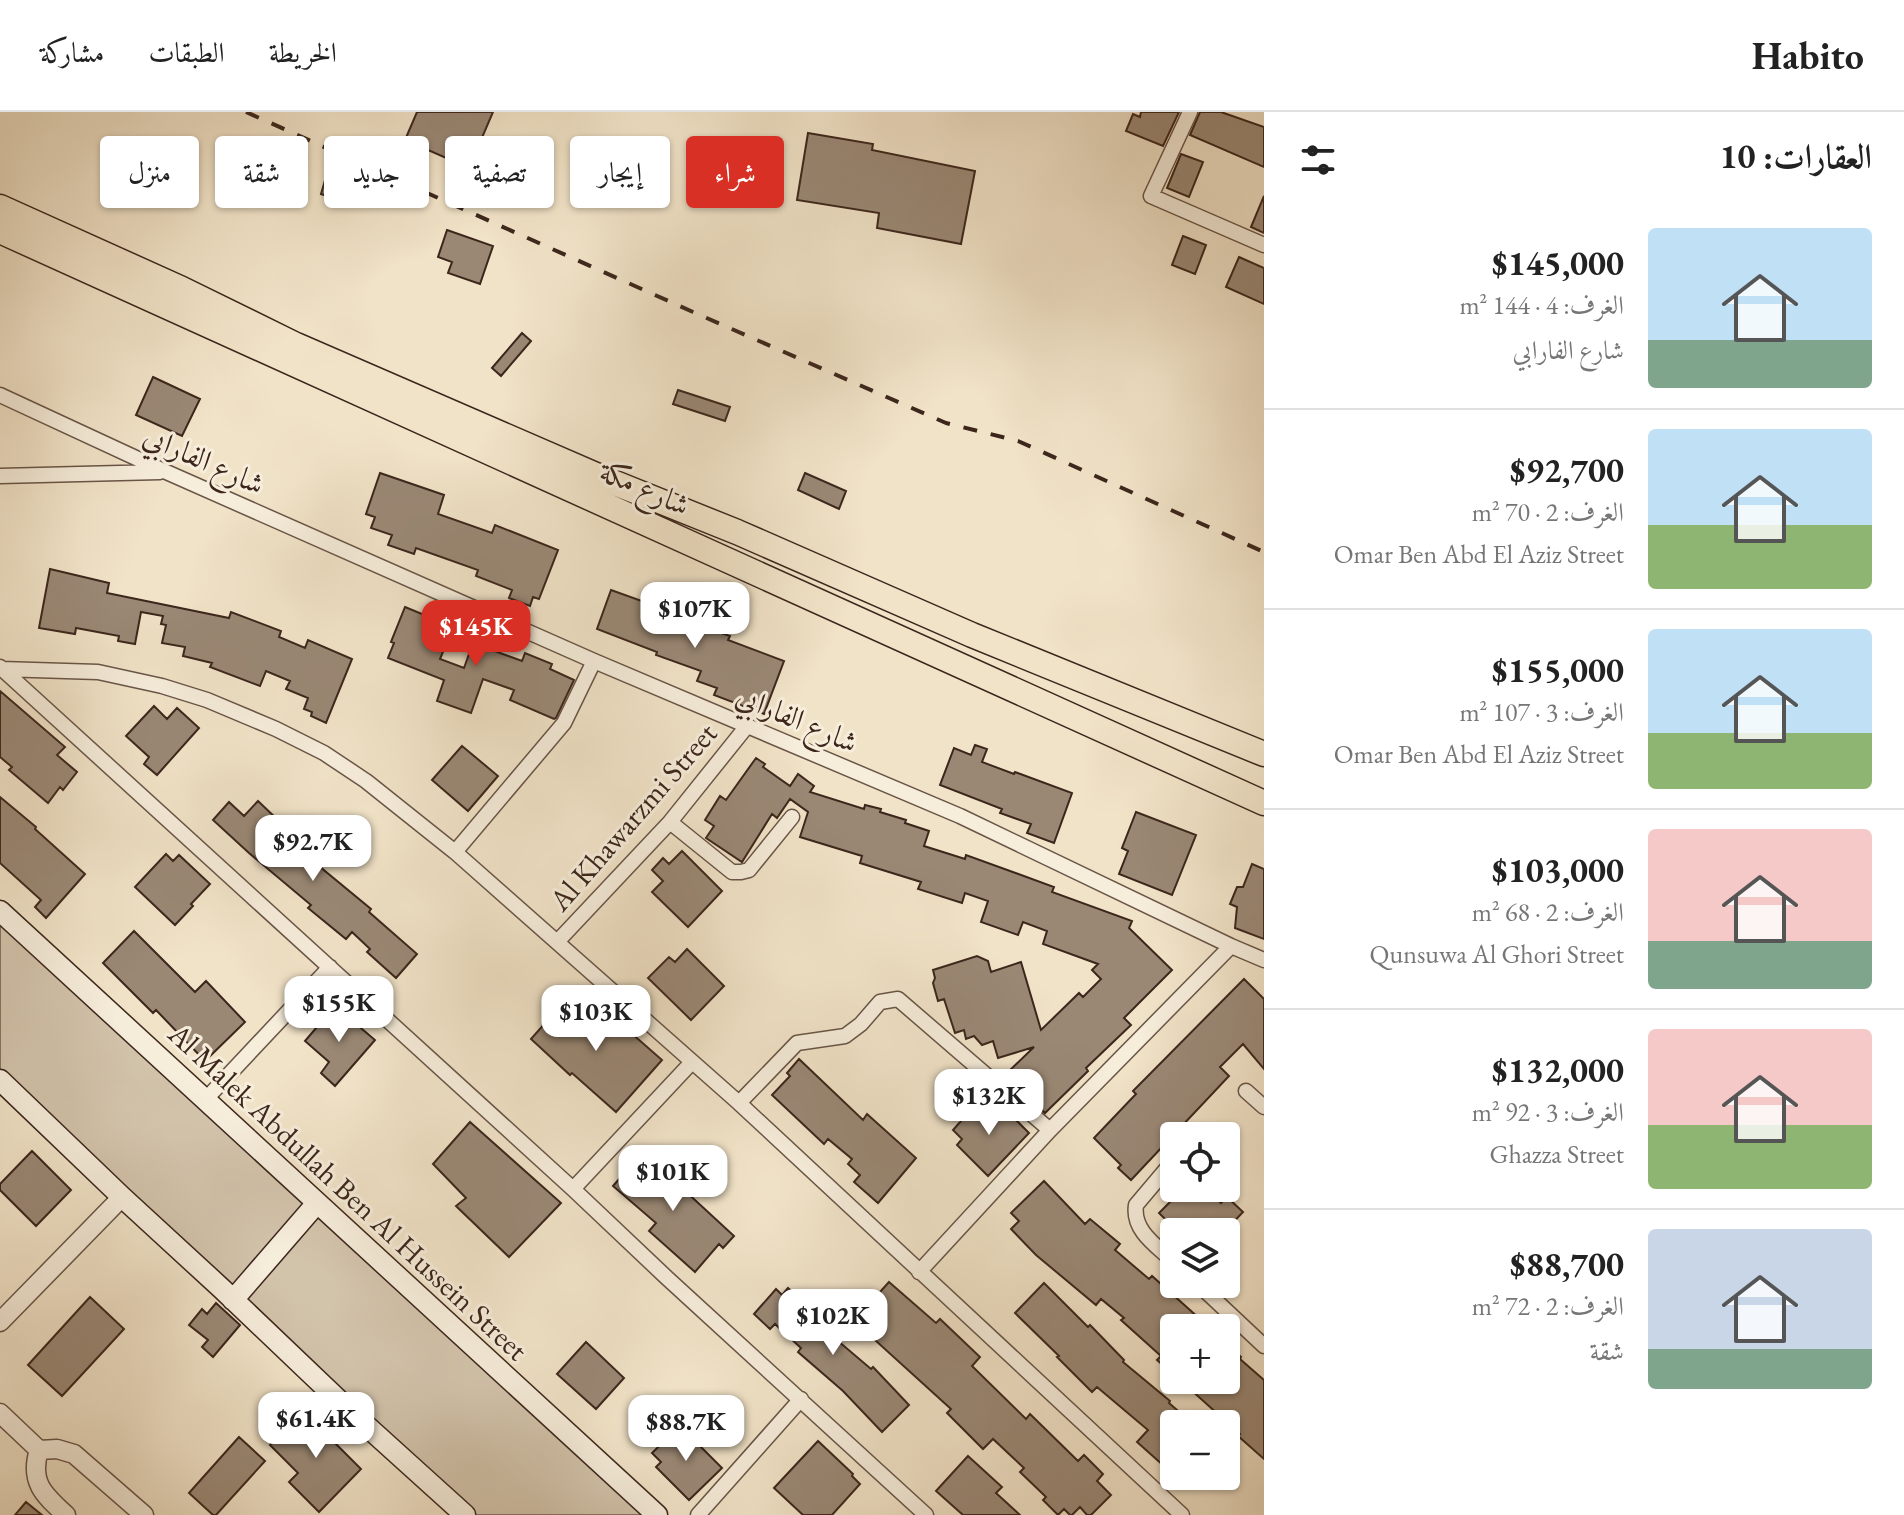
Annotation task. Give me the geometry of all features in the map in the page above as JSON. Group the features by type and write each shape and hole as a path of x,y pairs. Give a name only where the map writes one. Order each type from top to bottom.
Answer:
{"main road":[{"name":"شارع مكة","path":"0,207 182,289 296,345 605,479 737,532 972,635 1264,754"},
{"name":"شارع مكة","path":"0,231 1264,803"},
{"name":"Al Malek Abdullah Ben Al Hussein Street","path":"0,911 657,1515"},
{"path":"0,1080 350,1411 465,1515"},
{"path":"233,1300 317,1203"}],"street":[{"path":"1190,112 1151,196 1264,245"},
{"name":"شارع الفارابي","path":"0,395 594,661 960,816 1264,960"},
{"path":"0,476 164,471"},
{"path":"455,852 564,723 594,661"},
{"path":"1,668 98,672 207,700 324,753 366,781 455,852 739,1103 1182,1515"},
{"path":"1,668 926,1515"},
{"name":"Al Khawarzmi Street","path":"557,942 670,822 747,726"},
{"path":"670,822 732,872 741,872 749,870 792,817"},
{"path":"919,1272 1050,1130 1231,946"},
{"path":"205,1100 330,967"},
{"path":"739,1103 797,1043 845,1036 861,1024 880,1002 898,999 1050,1130"},
{"path":"573,1189 692,1062"},
{"path":"1246,1091 1264,1107"},
{"path":"1160,1177 1136,1205 1134,1215 1143,1233 1160,1249"},
{"path":"0,1322 122,1197"},
{"path":"1213,1298 1264,1346"},
{"path":"698,1515 801,1399"},
{"path":"0,1413 39,1450 57,1449 74,1454 144,1515"},
{"path":"39,1450 35,1470 40,1488 66,1515"}],"shaded area":[{"path":"0,912 650,1515 473,1515 0,1081"}],"building":[{"path":"417,112 493,112 483,136 445,136 445,158 429,150 429,136 407,136"},
{"path":"1141,112 1179,112 1163,146 1126,131 1133,114 1140,117"},
{"path":"1200,112 1221,112 1264,127 1264,167 1190,135"},
{"path":"808,133 873,144 872,150 975,171 961,244 877,228 879,213 797,200"},
{"path":"1181,154 1203,162 1189,197 1167,188"},
{"path":"1264,196 1264,233 1251,227"},
{"path":"447,230 493,246 480,284 448,273 452,262 438,257"},
{"path":"1183,236 1206,245 1195,274 1172,265"},
{"path":"1239,257 1264,268 1264,304 1226,287"},
{"path":"522,333 531,341 501,376 492,368"},
{"path":"153,377 200,399 182,436 136,415"},
{"path":"678,390 730,407 725,421 673,404"},
{"path":"380,473 444,495 438,514 492,533 495,525 558,550 539,599 533,597 530,606 509,598 512,590 476,576 478,570 416,548 414,554 388,545 392,535 371,528 375,517 366,514"},
{"path":"805,473 846,491 839,509 798,490"},
{"path":"50,569 109,583 107,593 229,618 231,612 281,631 279,637 305,648 308,640 352,659 326,723 304,709 308,698 286,689 290,681 266,671 260,686 210,667 212,663 183,656 185,647 162,643 166,625 161,624 163,616 141,612 135,644 118,641 119,636 76,628 75,634 39,628"},
{"path":"611,590 667,610 666,613 730,636 728,640 784,661 764,714 714,695 717,688 697,681 701,671 597,629"},
{"path":"405,607 444,623 443,626 452,630 440,659 464,668 473,643 522,661 525,653 552,664 550,669 574,680 556,718 510,700 514,690 483,679 471,713 437,701 444,680 388,658"},
{"path":"0,691 65,747 57,755 77,772 48,803 9,770 12,767 0,757"},
{"path":"154,706 167,719 177,708 199,728 157,775 144,764 149,757 126,736"},
{"path":"975,745 987,749 982,762 1072,793 1054,843 1027,833 1031,824 1000,813 1002,809 940,785 954,748 971,755"},
{"path":"462,746 498,776 468,811 432,780"},
{"path":"756,758 765,764 763,767 790,786 798,774 814,786 810,792 864,809 865,805 881,809 880,812 929,831 924,846 965,859 966,855 1054,887 1052,892 1132,921 1129,928 1172,970 1124,1018 1131,1025 1045,1113 1007,1073 1034,1047 998,1058 993,1041 982,1045 974,1036 966,1039 964,1030 955,1033 944,999 938,1001 933,970 977,956 988,961 991,972 1021,962 1041,1030 1079,993 1083,997 1101,979 1092,970 1098,964 1043,944 1047,931 1023,922 1018,935 981,922 988,901 965,893 962,903 918,889 921,882 860,863 862,856 800,837 808,812 790,799 777,818 772,814 742,862 706,838 714,826 705,820 720,796 726,800"},
{"path":"0,797 85,874 46,918 35,907 41,900 0,863"},
{"path":"258,801 279,821 277,823 322,862 319,866 371,909 369,912 417,954 396,978 367,952 370,949 352,932 346,939 213,820 229,802 244,816"},
{"path":"1136,812 1196,835 1172,895 1119,874 1128,851 1122,848"},
{"path":"682,851 722,891 688,927 652,892 663,881 652,870 663,858 669,864"},
{"path":"166,854 173,861 179,855 210,884 175,925 135,887"},
{"path":"1252,864 1264,869 1264,939 1235,928 1237,907 1230,904 1237,887 1243,887"},
{"path":"134,931 195,992 206,981 245,1022 205,1061 156,1010 153,1013 103,963"},
{"path":"687,949 724,986 691,1020 648,978 669,957 675,962"},
{"path":"1244,979 1264,999 1264,1069 1243,1044 1220,1067 1229,1076 1186,1122 1160,1122 1160,1149 1131,1180 1118,1168 1121,1165 1094,1138 1136,1094 1133,1091"},
{"path":"571,994 615,1034 622,1025 662,1060 616,1112 531,1039"},
{"path":"335,1006 375,1040 335,1086 321,1073 329,1062 305,1041"},
{"path":"799,1059 863,1120 867,1114 916,1158 878,1203 854,1182 860,1175 848,1164 852,1159 828,1139 824,1144 772,1095 790,1076 787,1073"},
{"path":"967,1106 981,1120 990,1110 996,1116 1004,1108 1029,1133 988,1176 957,1145 962,1139 953,1130 961,1121 957,1117"},
{"path":"470,1122 561,1203 509,1257 456,1206 466,1198 433,1164"},
{"path":"32,1151 71,1190 36,1226 0,1190 0,1184"},
{"path":"643,1152 734,1236 723,1248 719,1244 695,1272 649,1231 656,1223 613,1186"},
{"path":"1044,1181 1085,1224 1090,1219 1120,1244 1115,1250 1149,1279 1152,1276 1160,1283 1160,1298 1177,1298 1194,1314 1160,1314 1160,1355 1101,1299 1096,1305 1036,1255 1011,1229 1019,1221 1011,1213"},
{"path":"1170,1202 1232,1202 1243,1212 1237,1218 1164,1218 1159,1213"},
{"path":"889,1282 936,1323 940,1319 980,1357 972,1366 1026,1419 1030,1414 1078,1461 1084,1455 1103,1474 1097,1481 1111,1495 1091,1515 1080,1507 1072,1515 1064,1509 1058,1515 1043,1500 1046,1497 1020,1472 1024,1468 993,1439 983,1449 947,1413 951,1409 854,1321"},
{"path":"1044,1283 1088,1327 1090,1325 1123,1362 1170,1401 1177,1410 1160,1410 1160,1463 1137,1442 1148,1430 1097,1387 1092,1392 1015,1313"},
{"path":"788,1288 843,1335 838,1341 871,1369 873,1367 909,1405 882,1432 843,1391 798,1352 801,1348 775,1324 770,1329 754,1314 776,1289 782,1295"},
{"path":"90,1297 124,1329 62,1396 28,1365"},
{"path":"216,1303 240,1325 213,1357 202,1347 208,1340 189,1325 202,1309 207,1314"},
{"path":"586,1342 624,1378 596,1409 557,1374"},
{"path":"1240,1359 1264,1380 1264,1459 1240,1438 1240,1410 1213,1410 1196,1394 1240,1394"},
{"path":"319,1404 335,1420 323,1431 361,1469 319,1512 289,1482 298,1473 270,1445 281,1434 286,1438"},
{"path":"680,1426 722,1468 689,1500 656,1467 661,1462 652,1453"},
{"path":"239,1437 265,1461 213,1515 189,1493"},
{"path":"818,1441 860,1484 832,1515 803,1515 774,1488"},
{"path":"968,1456 1002,1487 996,1493 1020,1515 963,1515 936,1491"},
{"path":"26,1502 42,1515 15,1515"}],"railway":[{"path":"246,112 946,423 1018,441 1264,552"}]}
